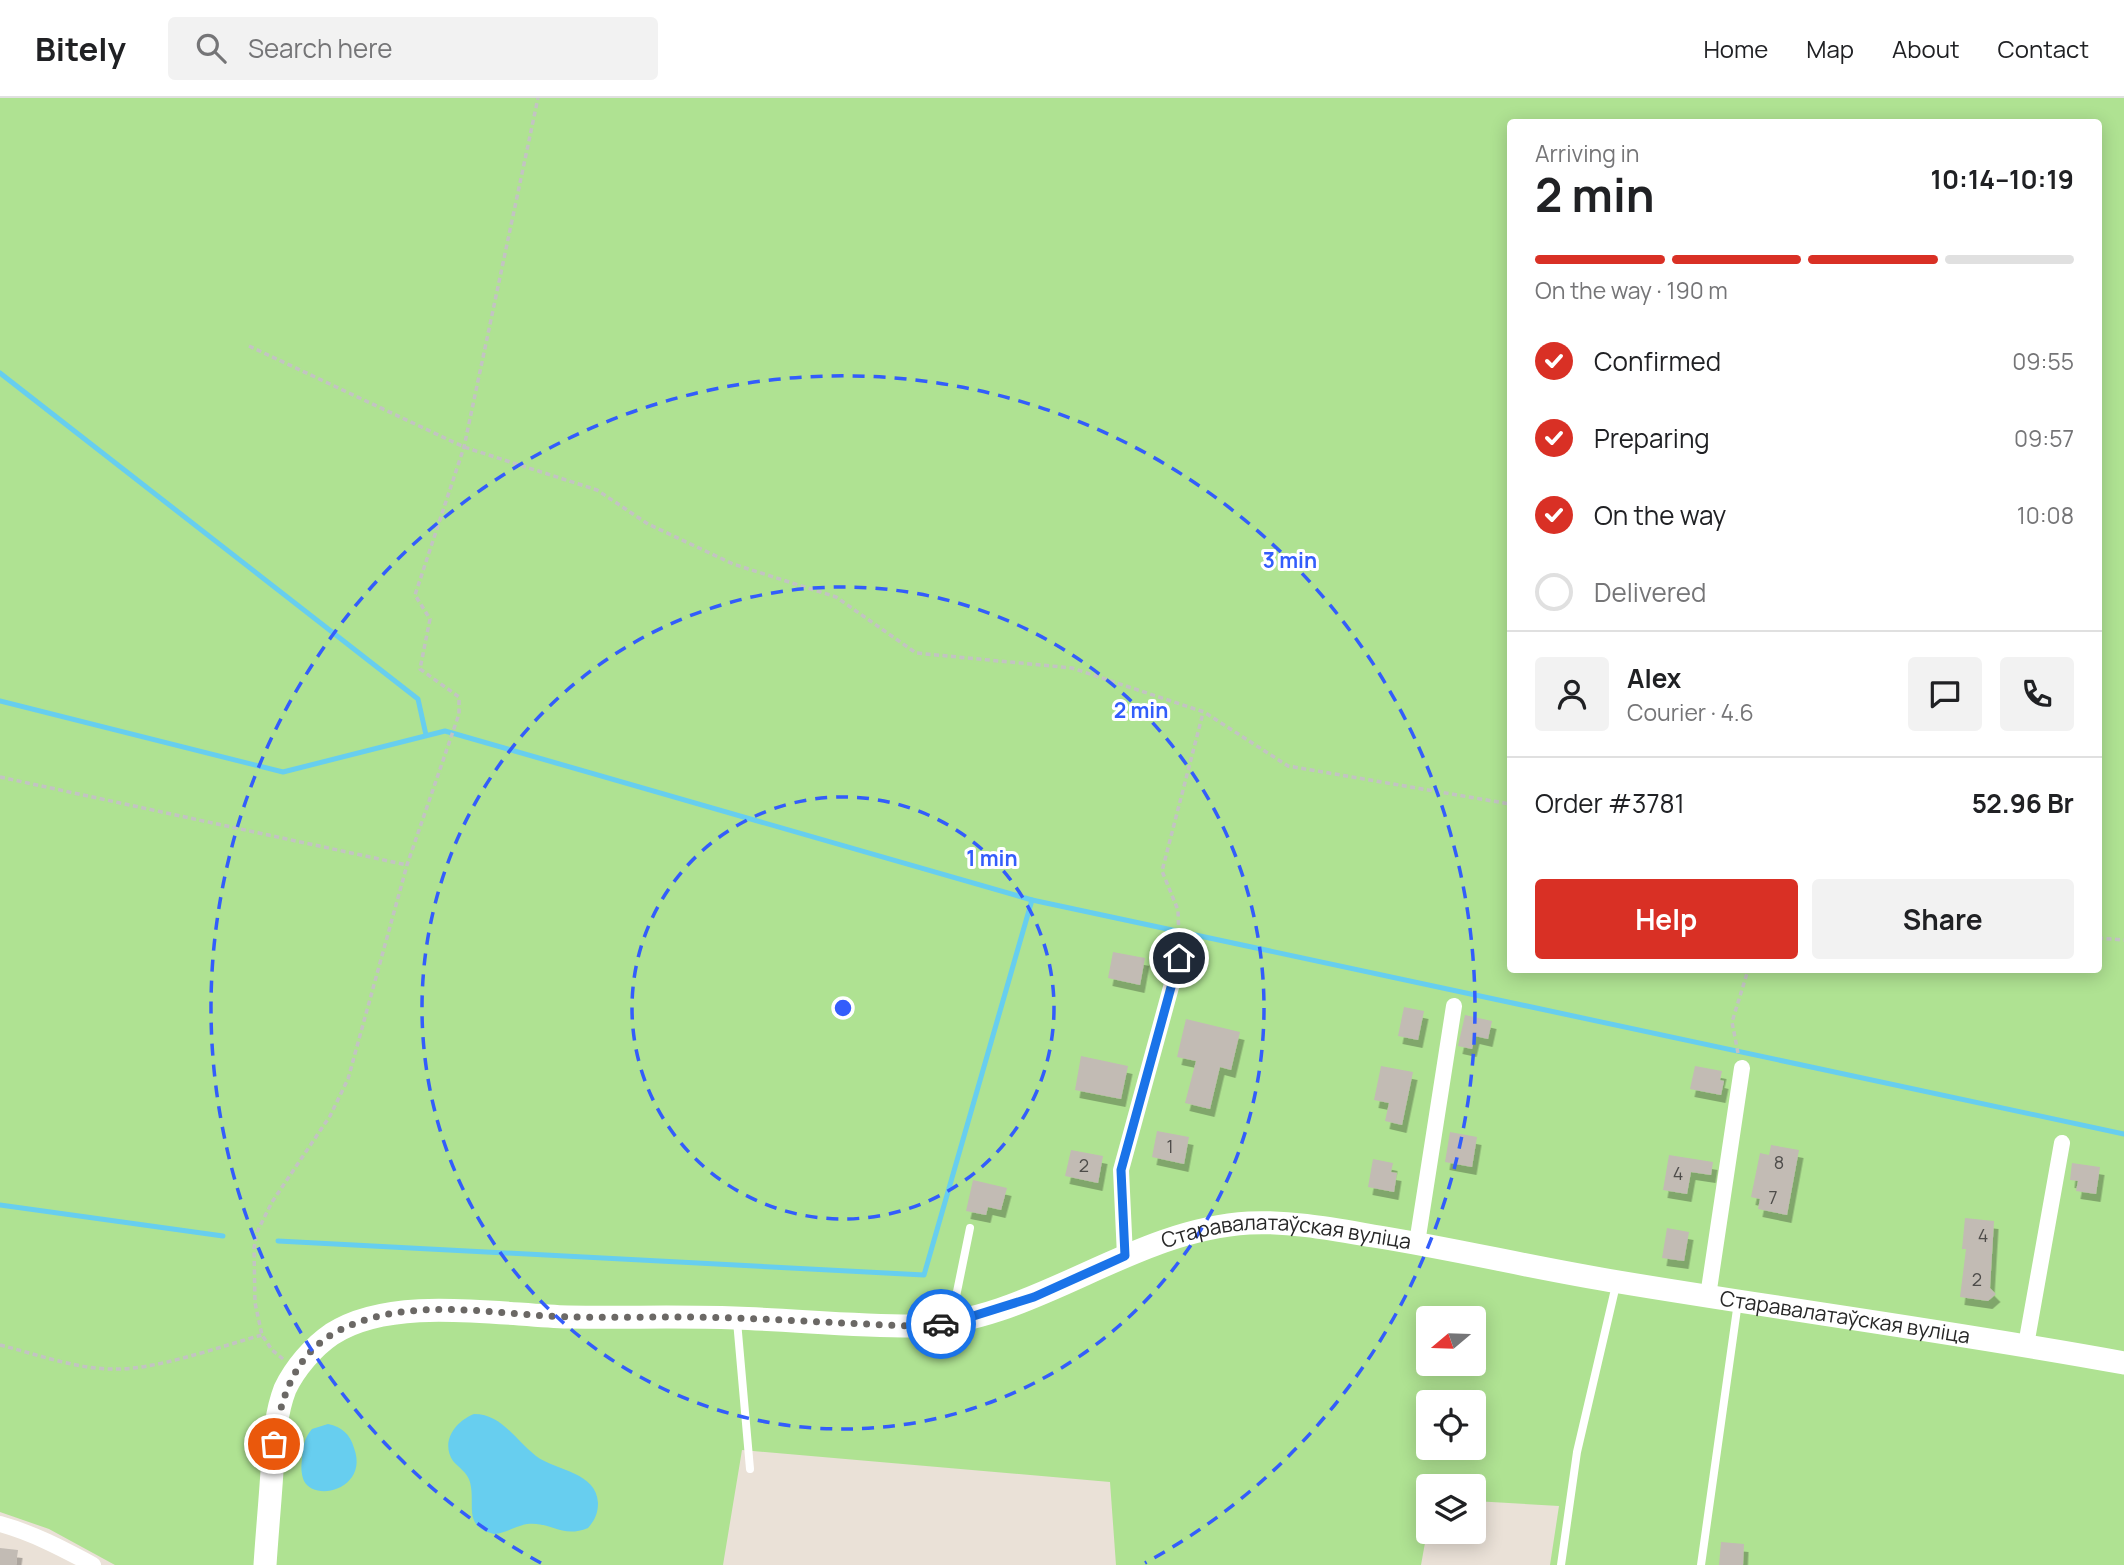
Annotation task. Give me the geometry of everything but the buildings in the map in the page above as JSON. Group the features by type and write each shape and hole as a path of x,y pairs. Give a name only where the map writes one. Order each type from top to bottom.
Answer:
{"street":[{"path":"1125,1256 1121,1170 1179,958"},
{"path":"1417,1243 1454,1006"},
{"path":"1708,1296 1742,1068"},
{"path":"2026,1345 2062,1143"},
{"name":"Старавалатаўская вуліца","path":"265,1565 278,1414 286,1388 318,1345 338,1331 361,1321 412,1312 468,1311 568,1317 737,1318 914,1326 951,1323 1034,1297 1183,1233 1249,1223 1284,1223 1417,1243 1617,1282 2026,1345 2124,1363"},
{"path":"0,1524 40,1539 93,1565"}],"lane":[{"path":"951,1323 970,1228"},
{"path":"1561,1565 1577,1452 1617,1282"},
{"path":"1701,1565 1738,1302"},
{"path":"737,1318 750,1469"}],"path":[{"path":"300,1366 272,1350 262,1335 254,1287 254,1248 257,1232 272,1202 330,1116 344,1089 407,865 459,714 459,697 421,669 430,619 415,595 464,447 537,98"},
{"path":"249,346 464,447 597,490 648,524 733,564 836,597 916,653 1072,668 1204,712 1288,766 1507,803"},
{"path":"1179,958 1178,910 1162,871 1204,712"},
{"path":"0,777 407,865"},
{"path":"2102,938 2124,940"},
{"path":"1742,1068 1732,1022 1747,973"},
{"path":"0,1345 90,1368 112,1370 156,1364 262,1335"}],"green space":[{"path":"0,98 2124,98 2124,1565 1550,1565 1559,1506 1486,1502 1486,1474 1416,1474 1416,1544 1425,1544 1421,1565 1116,1565 1110,1482 742,1450 723,1565 115,1565 49,1529 0,1512"}],"water":[{"path":"474,1414 493,1418 536,1456 583,1478 591,1485 596,1493 598,1507 588,1528 570,1532 527,1524 494,1534 478,1526 472,1514 470,1482 453,1461 448,1446 456,1427"},
{"path":"328,1424 348,1435 357,1462 348,1482 339,1488 319,1491 310,1488 304,1481 303,1451 312,1429"}],"waterway":[{"path":"0,373 418,699 426,735"},
{"path":"0,701 283,772 445,731 1032,900 2124,1134"},
{"path":"278,1241 924,1275 1032,900"},
{"path":"0,1205 223,1236"}],"way so far":[{"path":"274,1444 278,1414 286,1388 318,1345 338,1331 361,1321 386,1315 440,1310 568,1317 711,1317 812,1323 914,1326 941,1324"}],"route":[{"path":"941,1324 1034,1297 1125,1256 1121,1170 1179,958"}]}
